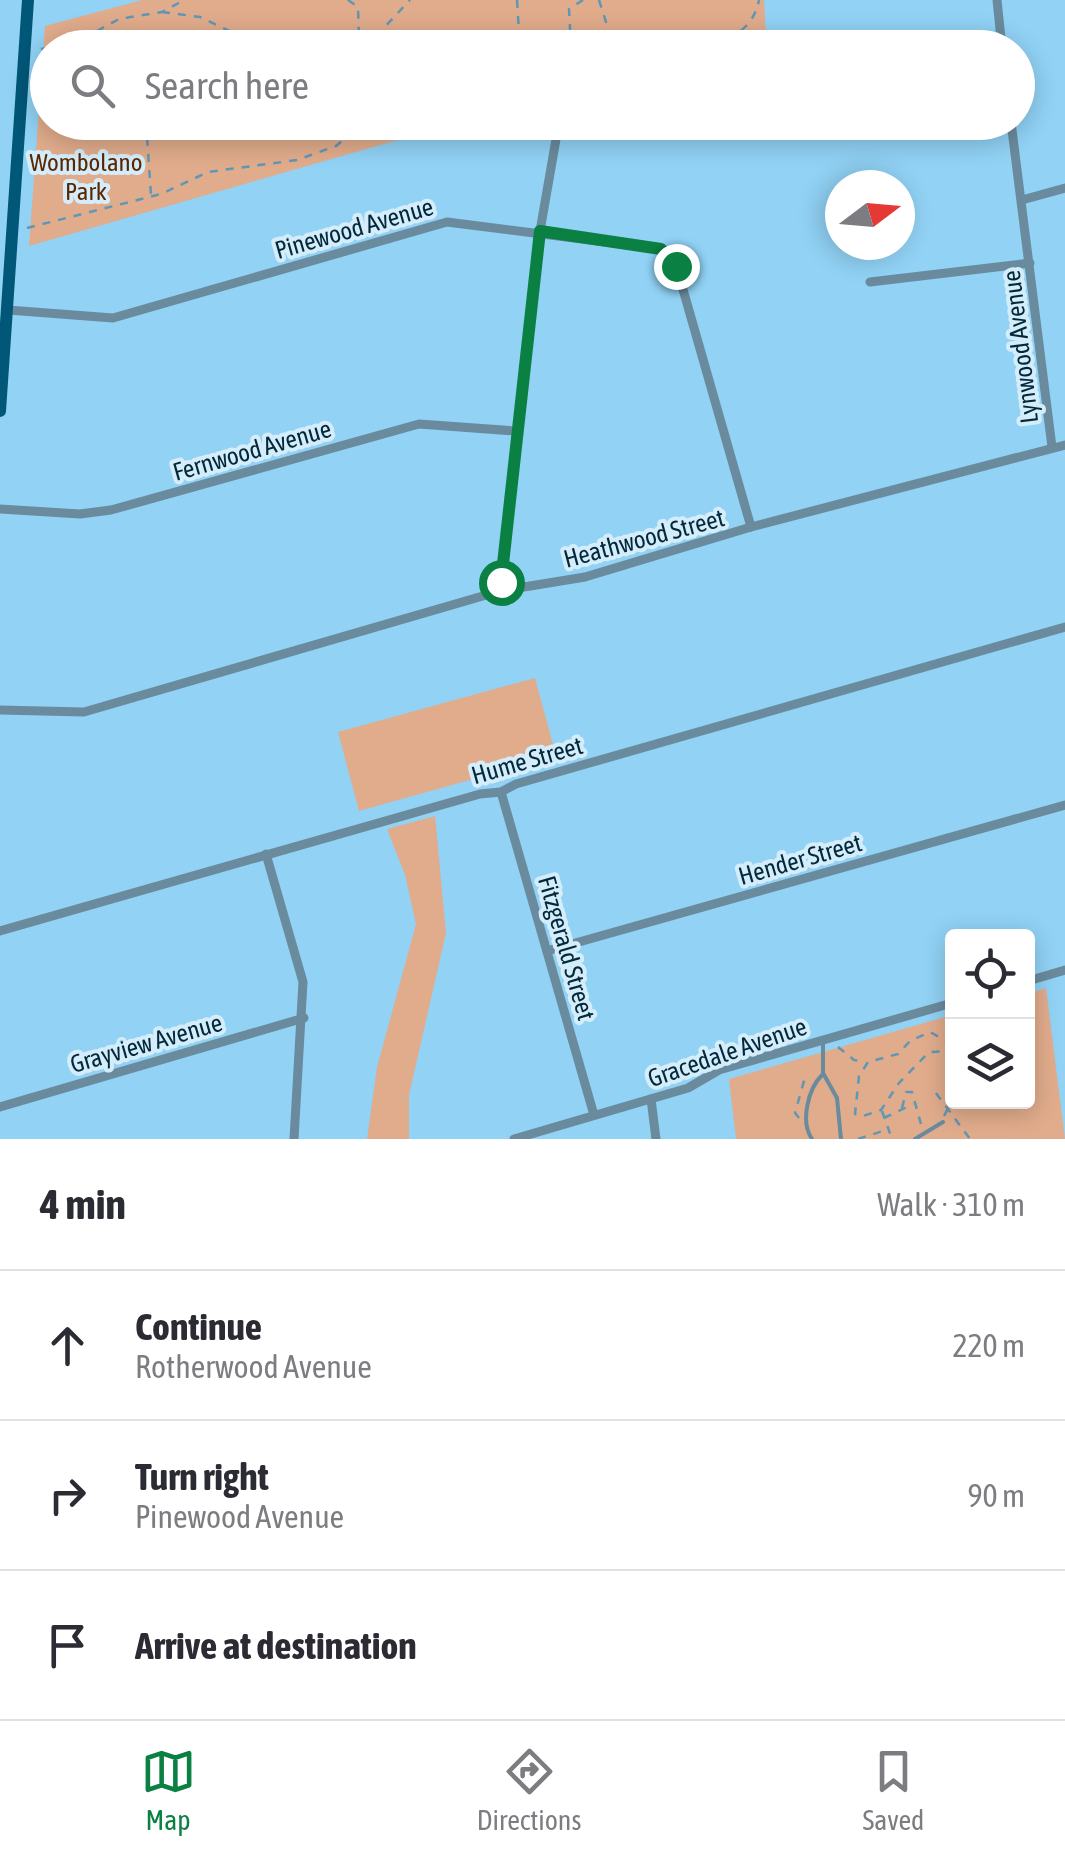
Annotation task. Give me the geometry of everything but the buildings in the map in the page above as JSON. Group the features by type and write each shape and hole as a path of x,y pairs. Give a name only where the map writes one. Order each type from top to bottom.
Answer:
{"main road":[{"path":"0,410 28,0"}],"street":[{"path":"996,0 1000,30"},
{"path":"500,591 515,431 555,140"},
{"name":"Lynwood Avenue","path":"1014,140 1052,447"},
{"path":"1022,200 1065,188"},
{"name":"Pinewood Avenue","path":"8,310 112,318 447,222 661,249 676,266 751,528"},
{"path":"870,282 1030,263"},
{"name":"Fernwood Avenue","path":"0,509 80,514 112,510 418,424 515,431"},
{"name":"Heathwood Street","path":"0,710 84,712 500,591 585,577 751,528 1065,445"},
{"name":"Hume Street","path":"0,931 480,794 501,792 516,784 1065,627"},
{"name":"Fitzgerald Street","path":"501,792 594,1116"},
{"name":"Hender Street","path":"547,951 1065,805"},
{"path":"266,854 304,982 294,1139"},
{"path":"1035,979 1065,970"},
{"name":"Gracedale Avenue","path":"514,1139 688,1088 718,1070 945,1005"},
{"name":"Grayview Avenue","path":"0,1107 304,1018"},
{"path":"651,1099 656,1139"}],"lane":[{"path":"812,1139 806,1117 816,1081 823,1073 828,1038"},
{"path":"823,1073 837,1098 839,1138"},
{"path":"915,1139 942,1122"}],"path":[{"path":"162,12 184,0"},
{"path":"348,0 358,7 360,30"},
{"path":"382,30 410,0"},
{"path":"510,0 518,2 519,30"},
{"path":"570,30 569,9 582,0"},
{"path":"599,0 608,30"},
{"path":"742,30 750,22 759,0"},
{"path":"99,30 119,19 162,12 200,16 228,30"},
{"path":"148,140 151,197"},
{"path":"27,228 151,197 208,172 280,164 319,152 336,140"},
{"path":"828,1038 849,1057 868,1062 898,1054 926,1033 945,1039"},
{"path":"868,1062 859,1076 854,1112 862,1117 881,1110 929,1052 945,1051"},
{"path":"896,1092 912,1092 926,1134"},
{"path":"902,1108 906,1092"},
{"path":"936,1093 945,1106"},
{"path":"884,1118 914,1103"},
{"path":"942,1122 945,1109"},
{"path":"948,1109 970,1139"},
{"path":"881,1110 892,1139"},
{"path":"858,1139 889,1129"}],"green space":[{"name":"Wombolano Park","path":"142,0 764,0 766,30 45,30 45,26"},
{"name":"Wombolano Park","path":"37,140 398,140 29,246"},
{"path":"535,678 556,756 359,811 338,732"},
{"path":"435,816 446,933 409,1095 409,1139 367,1139 377,1067 416,924 405,875 387,829"},
{"path":"1046,988 1065,1139 736,1139 729,1079 945,1017 945,1109 1035,1109 1035,992"}],"route":[{"path":"501,582 540,231 661,249 676,266"}]}
